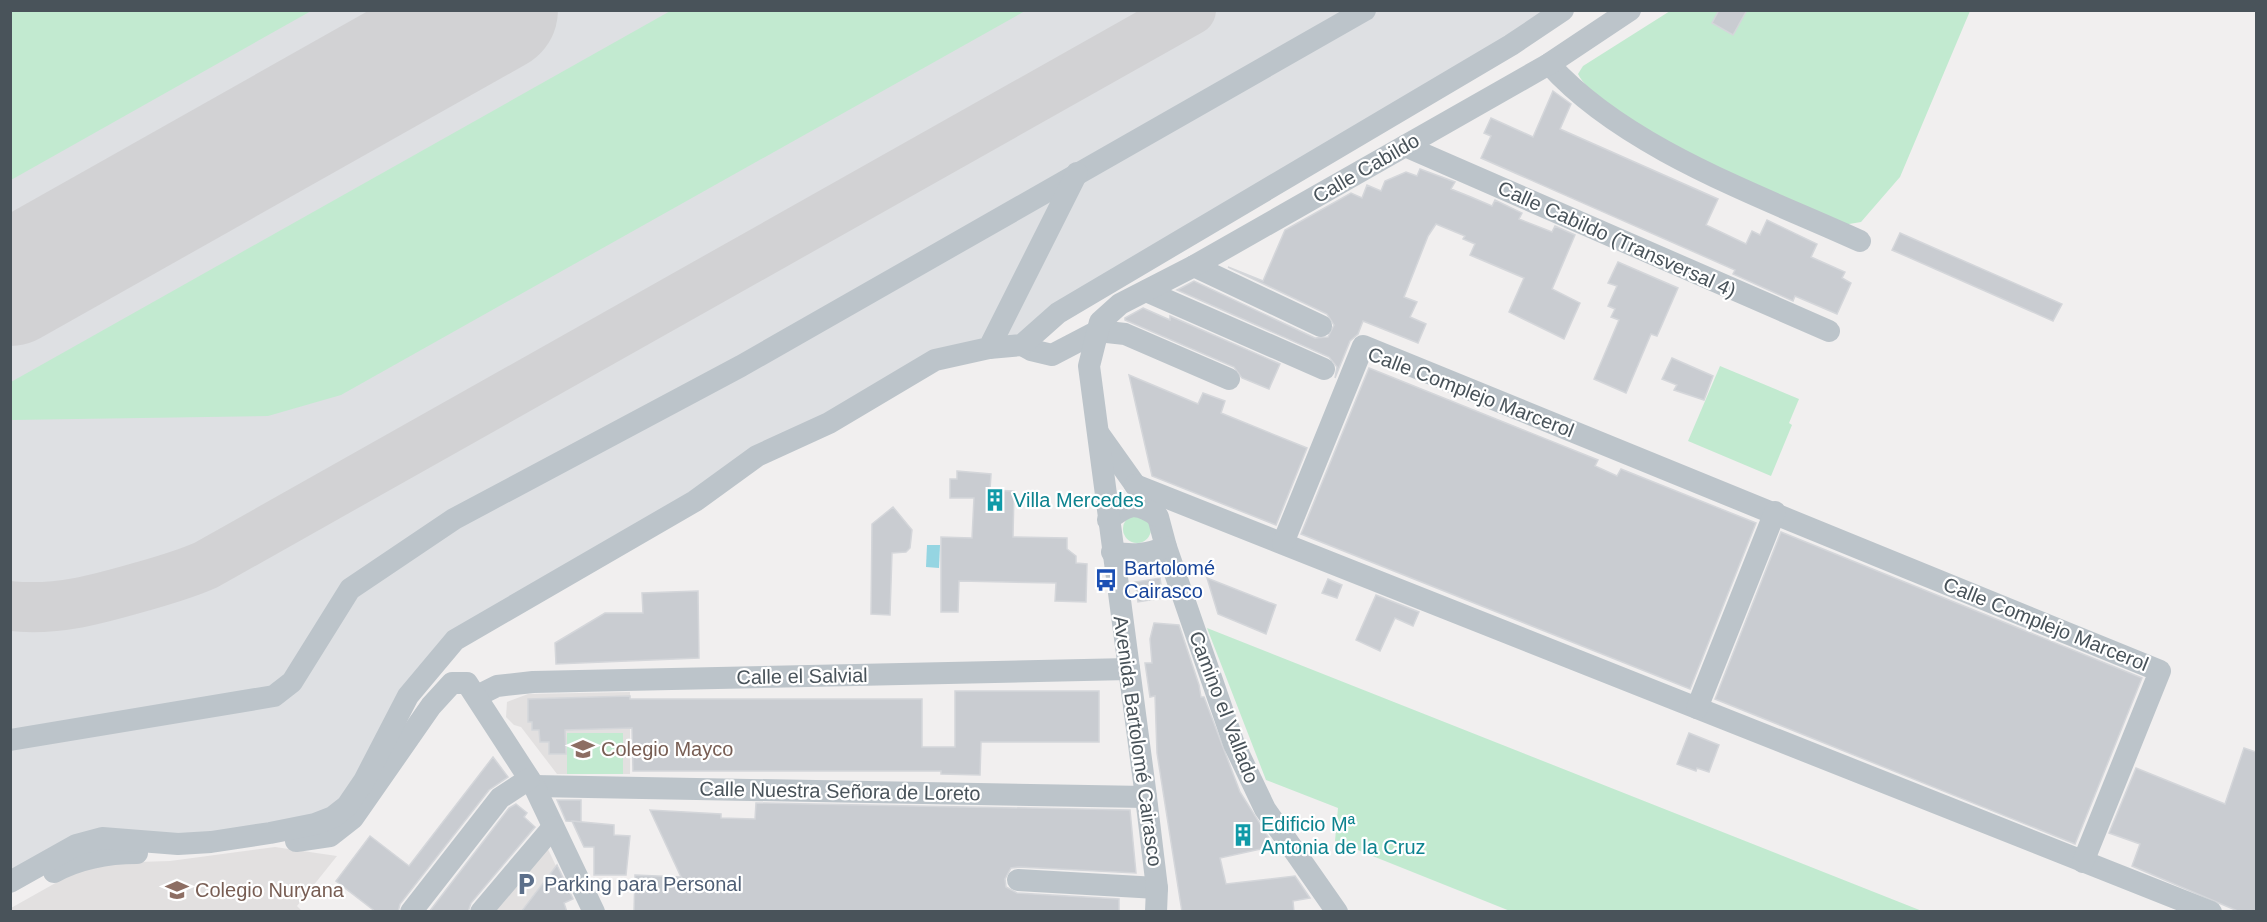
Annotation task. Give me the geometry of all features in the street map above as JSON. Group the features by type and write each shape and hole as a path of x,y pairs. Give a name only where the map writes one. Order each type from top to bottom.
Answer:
{"street":[{"path":"10,740 274,696 292,682 350,589 454,519 741,366 1365,10"},
{"path":"10,882 76,845 102,838 178,844 211,842 315,824 333,817 347,807 364,781 408,696 455,640 695,501 757,456 829,423 935,360 989,348 1022,345 1058,313 1511,45 1563,10"},
{"name":"Calle Cabildo","path":"1022,345 1031,350 1052,355 1099,327 1120,304 1194,266 1549,64 1630,10"},
{"path":"1549,64 1566,83 1600,111 1679,158 1860,241"},
{"name":"Calle Cabildo (Transversal 4)","path":"1405,146 1828,331"},
{"path":"989,348 1077,173"},
{"path":"1194,266 1321,326"},
{"path":"1146,291 1324,369"},
{"path":"1099,327 1125,334 1229,379"},
{"name":"Avenida Bartolomé Cairasco","path":"1099,327 1089,366 1146,797 1157,888 1156,912"},
{"name":"Calle Complejo Marcerol","path":"1283,543 1363,346 2160,671 2083,862"},
{"name":"Camino el Vallado","path":"1096,430 1158,517 1166,547 1234,744 1265,808 1337,912"},
{"path":"1135,485 2211,912"},
{"path":"1108,519 1123,508 1133,506 1144,507 1158,517 1179,503"},
{"path":"1697,708 1775,513"},
{"path":"1112,552 1128,555 1151,554 1166,547"},
{"name":"Calle el Salvial","path":"10,896 61,868 87,858 117,853 179,854 213,851 330,836 353,818 431,706 452,683 472,689 533,682 1129,669"},
{"path":"472,689 532,782 594,912"},
{"path":"411,912 500,798 532,782"},
{"name":"Calle Nuestra Señora de Loreto","path":"532,782 1146,797"},
{"path":"481,912 553,827"},
{"path":"1018,880 1157,888"}],"shaded area":[{"path":"11,11 1575,11 1514,51 1061,317 1037,342 936,363 458,643 332,822 103,844 11,887"},
{"name":"Colegio Mayco","path":"630,692 630,774 557,774 521,727 514,725 506,717 507,702 528,694"},
{"name":"Parking para Personal","path":"545,843 556,866 521,911 487,912"},
{"name":"Colegio Nuryana","path":"275,847 337,856 297,906 302,911 11,912 11,908 75,872 106,863 170,861"}],"green space":[{"path":"11,10 311,10 311,11 11,180"},
{"path":"672,10 1025,11 341,395 268,416 11,420 11,382"},
{"path":"1670,11 1970,11 1900,177 1861,222 1843,225 1742,179 1658,136 1622,114 1594,93 1578,74 1583,66"},
{"path":"1720,366 1799,399 1789,423 1792,425 1771,476 1688,441"},
{"path":"1137,515 1147,519 1151,529 1147,539 1137,543 1127,539 1123,529 1127,519"},
{"path":"1207,628 1922,911 1510,911 1335,841 1338,808 1266,780"},
{"path":"567,733 623,733 623,774 567,774"}],"water":[{"path":"927,545 940,545 939,568 926,567"}],"building":[{"path":"1719,10 1747,10 1733,35 1712,23"},
{"path":"1553,91 1571,104 1560,129 1718,199 1706,225 1746,244 1752,231 1760,235 1767,220 1817,244 1811,257 1845,272 1842,278 1851,283 1837,314 1795,296 1793,301 1733,274 1735,270 1481,158 1491,136 1484,133 1491,118 1533,137"},
{"path":"1420,169 1455,182 1451,189 1492,206 1495,200 1522,213 1519,219 1552,232 1555,226 1575,235 1552,289 1580,303 1564,339 1509,312 1524,278 1470,255 1475,244 1463,239 1465,236 1436,224 1428,236 1404,297 1417,302 1410,317 1426,324 1418,343 1363,321 1358,334 1350,341 1335,378 1337,367 1329,357 1177,290 1194,281 1315,338 1328,337 1334,325 1327,314 1228,267 1263,281 1285,230 1351,193 1362,198 1367,185 1381,191 1385,181 1406,172 1417,176"},
{"path":"1900,233 2062,304 2053,321 1892,250"},
{"path":"1618,262 1678,288 1657,336 1651,334 1626,393 1594,379 1619,320 1611,317 1615,309 1608,306 1617,286 1608,283"},
{"path":"1143,308 1170,320 1170,316 1280,364 1269,389 1242,378 1234,367 1125,320"},
{"path":"1672,358 1713,376 1704,400 1674,390 1677,385 1662,379"},
{"path":"1369,368 1598,460 1595,466 1617,476 1621,469 1756,523 1690,689 1301,534"},
{"path":"1129,375 1198,404 1203,393 1225,401 1221,413 1307,448 1276,525 1152,476"},
{"path":"957,471 991,474 990,490 1014,491 1013,537 1067,538 1067,549 1076,556 1076,563 1087,564 1086,602 1055,601 1056,583 959,581 958,612 941,612 941,537 972,538 974,498 950,498 950,479 957,479"},
{"path":"893,507 912,530 910,548 906,552 892,553 890,615 871,614 872,524"},
{"path":"1781,532 2142,678 2075,844 1715,699"},
{"path":"1160,578 1163,598 1138,602 1135,582"},
{"path":"1207,578 1276,605 1266,634 1218,614"},
{"path":"1328,579 1342,585 1337,598 1322,593"},
{"path":"698,591 699,658 556,664 555,643 605,613 643,613 642,593"},
{"path":"1376,595 1419,612 1413,626 1395,618 1380,651 1356,640"},
{"path":"1154,623 1179,625 1201,697 1204,697 1240,792 1274,846 1220,858 1226,884 1295,876 1310,898 1293,901 1294,912 1182,912 1157,753 1155,696 1150,697 1145,663 1152,663 1150,639"},
{"path":"955,691 1099,691 1099,742 981,742 980,775 941,774 941,771 633,771 632,728 565,730 566,754 549,754 549,742 540,742 539,730 532,730 532,722 528,722 528,699 630,696 630,699 922,699 922,747 955,747"},
{"path":"1689,733 1719,745 1709,772 1697,768 1696,771 1677,764"},
{"path":"2244,748 2256,752 2256,912 2240,912 2132,866 2140,844 2109,833 2136,768 2225,804"},
{"path":"493,757 508,777 489,790 400,904 398,912 376,912 336,881 370,836 409,866"},
{"path":"557,800 581,800 581,822 566,821"},
{"path":"756,803 1130,810 1136,873 1019,867 1011,868 1005,879 1006,887 1017,893 1119,899 1119,912 634,912 635,875 681,877 650,810 721,814 721,818 755,819"},
{"path":"516,804 527,813 524,817 535,827 471,903 468,912 429,912 509,808"},
{"path":"572,821 614,825 614,835 630,836 626,875 594,875 594,847 584,847"},
{"path":"557,865 573,899 564,903 567,912 521,912"}],"taxiway":[{"path":"10,606 45,607 94,599 168,579 206,565 1191,10"}],"runway":[{"path":"10,284 496,10"}],"place":[{"name":"Villa Mercedes","path":"995,500"},
{"name":"Bartolomé Cairasco","path":"1106,580"},
{"name":"Colegio Mayco","path":"583,749"},
{"name":"Edificio Mª Antonia de la Cruz","path":"1243,835"},
{"name":"Parking para Personal","path":"526,884"},
{"name":"Colegio Nuryana","path":"177,890"}]}
